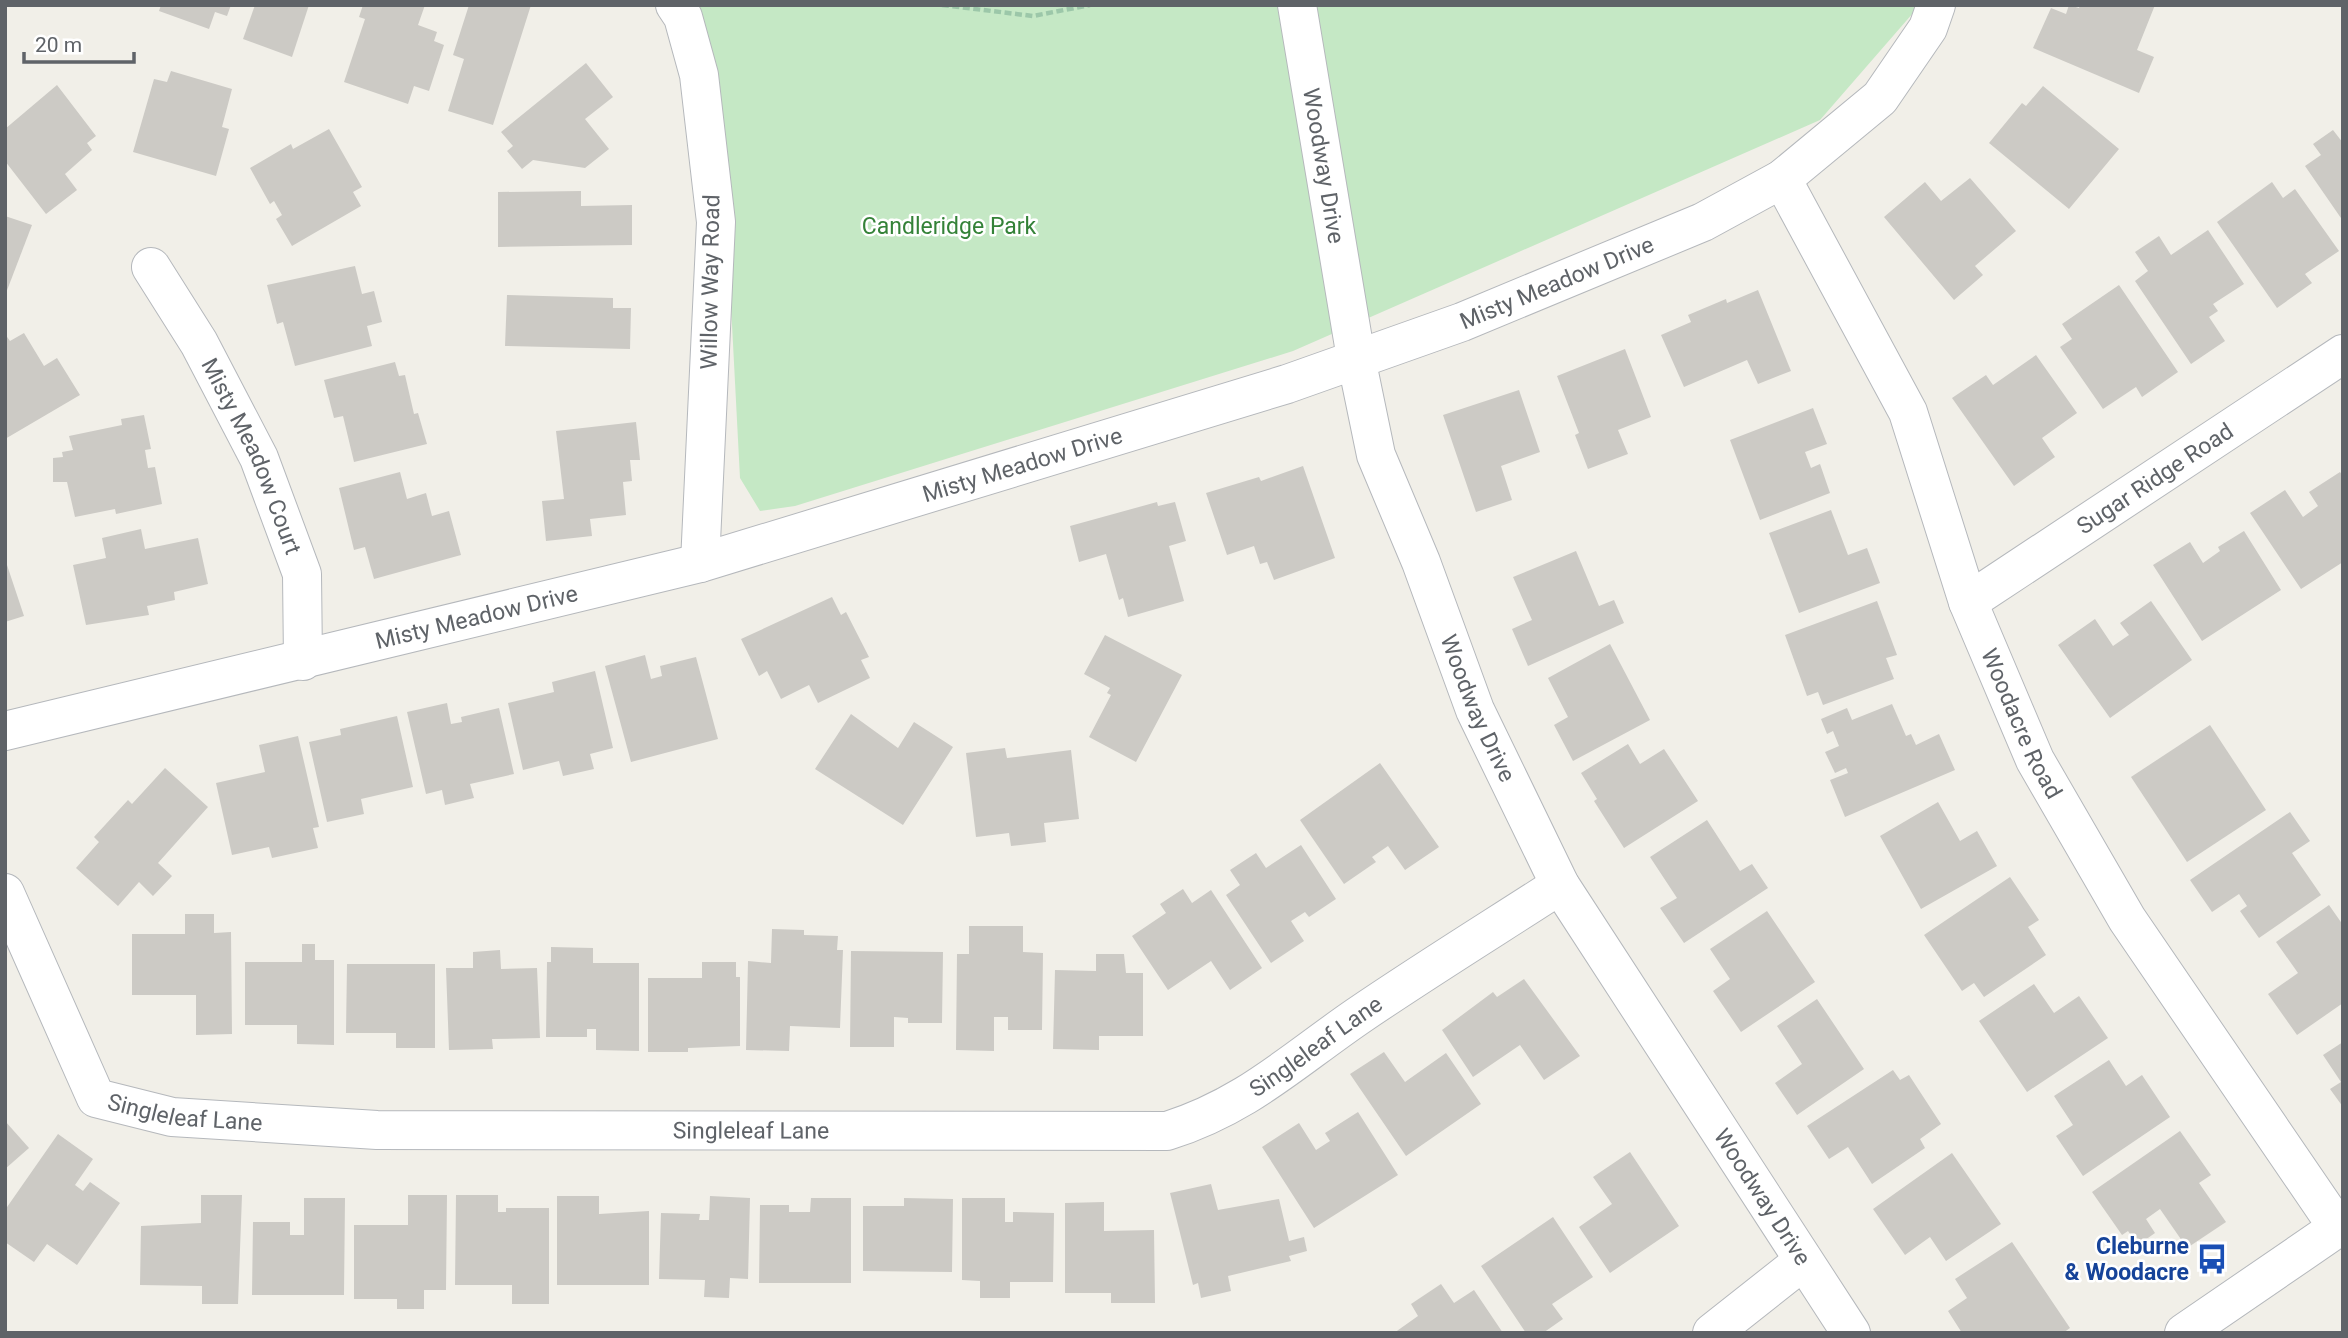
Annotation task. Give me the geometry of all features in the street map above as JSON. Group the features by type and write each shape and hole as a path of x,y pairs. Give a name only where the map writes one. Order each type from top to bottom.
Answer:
{"street":[{"name":"Willow Way Road","path":"675,5 683,17 699,75 716,222 699,563"},
{"name":"Woodway Drive","path":"1297,5 1356,358 1376,455 1421,562 1475,710 1560,885 1852,1333"},
{"name":"Misty Meadow Drive","path":"5,731 699,563 1287,384 1462,322 1703,222 1782,179 1880,98 1928,28 1936,5"},
{"name":"Woodacre Road","path":"1782,179 1908,412 1968,602 2035,760 2127,919 2340,1226"},
{"name":"Misty Meadow Court","path":"151,267 199,343 259,458 302,574 303,661"},
{"name":"Sugar Ridge Road","path":"1968,602 2343,354"},
{"name":"Singleleaf Lane","path":"5,893 96,1098 172,1117 377,1129 1167,1131 1205,1119 1243,1100 1357,1017 1560,885"},
{"path":"2184,1333 2340,1226"},
{"path":"1712,1333 1803,1261"}],"path":[{"path":"942,5 1033,16 1090,5"}],"green space":[{"name":"Candleridge Park","path":"662,5 1920,5 1820,120 1293,351 795,506 760,511 740,478 720,94"}],"building":[{"path":"161,5 231,5 227,16 215,12 209,29 159,11"},
{"path":"255,5 309,5 292,57 243,39"},
{"path":"363,5 425,5 418,25 437,32 434,41 444,45 429,91 414,86 408,104 344,82 365,19 359,17"},
{"path":"469,5 531,5 493,125 448,111 464,59 453,55"},
{"path":"2069,5 2079,8 2080,5 2155,5 2137,50 2154,57 2139,93 2033,48 2051,8 2066,14"},
{"path":"586,63 613,97 585,119 609,149 585,168 533,160 522,169 507,151 513,146 501,132"},
{"path":"171,71 232,89 222,127 229,129 216,176 133,152 154,79 167,82"},
{"path":"57,85 96,136 87,143 92,150 65,174 77,190 46,214 5,161 5,129"},
{"path":"2043,86 2119,149 2069,209 1989,143 2022,103 2026,106"},
{"path":"329,129 362,187 353,192 361,206 292,246 276,219 282,215 274,201 270,204 250,168 291,144 293,149"},
{"path":"2333,130 2343,143 2343,221 2305,166 2321,155 2313,144"},
{"path":"1970,178 2016,231 1975,266 1983,275 1954,300 1884,217 1925,182 1941,201"},
{"path":"2272,182 2283,198 2295,189 2339,251 2305,274 2312,283 2277,308 2217,222"},
{"path":"581,191 581,206 632,205 632,245 498,247 498,192"},
{"path":"5,216 32,225 6,293 5,293"},
{"path":"2208,230 2244,284 2213,304 2218,311 2209,317 2225,341 2191,364 2135,281 2148,271 2135,252 2159,236 2171,255"},
{"path":"355,266 362,294 374,291 382,322 367,326 372,346 295,366 283,322 277,324 267,285"},
{"path":"2119,285 2178,372 2142,397 2136,387 2103,409 2060,347 2072,339 2062,324"},
{"path":"1758,290 1791,371 1758,384 1747,360 1684,387 1661,335 1691,322 1688,315 1726,299 1727,303"},
{"path":"507,295 613,298 613,308 631,308 630,349 505,346"},
{"path":"24,333 44,366 57,358 80,395 5,439 5,334 10,341"},
{"path":"1625,349 1651,417 1618,430 1628,454 1588,469 1575,435 1579,433 1557,376"},
{"path":"2036,355 2077,413 2042,438 2055,457 2014,486 1952,398 1986,375 1993,385"},
{"path":"395,362 399,376 405,375 414,414 418,413 427,444 354,462 343,416 334,418 324,380"},
{"path":"1519,390 1540,452 1501,466 1512,500 1476,512 1443,415"},
{"path":"1813,408 1827,444 1805,452 1811,468 1820,464 1830,493 1760,520 1730,440"},
{"path":"144,415 151,449 145,450 148,468 155,467 162,504 116,514 115,509 75,517 67,482 53,482 53,458 63,457 62,452 73,450 69,436 122,425 121,419"},
{"path":"636,422 640,460 630,460 632,481 623,482 626,515 590,519 592,536 546,541 542,501 564,499 556,431"},
{"path":"1303,466 1335,558 1274,580 1267,562 1260,564 1254,546 1227,555 1206,493 1259,477 1261,481"},
{"path":"400,472 407,499 426,493 432,516 449,511 461,555 374,579 365,547 354,550 339,488"},
{"path":"2340,472 2343,476 2343,562 2301,589 2250,513 2285,490 2303,517 2318,506 2309,492"},
{"path":"1157,502 1158,506 1175,502 1186,541 1169,546 1184,601 1128,617 1123,598 1119,600 1106,554 1079,562 1070,526"},
{"path":"1831,510 1848,555 1867,548 1880,583 1799,613 1769,533"},
{"path":"141,529 145,549 198,538 208,584 174,592 175,600 147,606 149,615 86,625 73,565 106,558 102,538"},
{"path":"2244,531 2281,590 2202,641 2153,565 2190,542 2203,563 2220,551 2218,547"},
{"path":"1576,551 1599,606 1614,600 1624,623 1528,666 1512,629 1532,620 1513,577"},
{"path":"5,559 24,616 5,622"},
{"path":"832,597 841,615 846,612 869,657 861,660 870,678 818,703 809,685 781,699 767,671 759,676 741,639"},
{"path":"1877,601 1897,655 1886,658 1894,679 1823,705 1818,692 1807,696 1785,635"},
{"path":"2151,601 2192,660 2110,718 2058,645 2095,619 2113,646 2129,635 2120,623"},
{"path":"1105,635 1182,675 1136,762 1089,737 1111,695 1107,693 1110,688 1084,674"},
{"path":"1610,644 1650,720 1573,761 1554,725 1568,717 1548,678"},
{"path":"645,655 651,679 662,676 660,666 696,657 718,739 631,762 605,666"},
{"path":"595,671 613,748 590,754 594,769 563,776 559,761 523,770 508,703 554,692 552,682"},
{"path":"447,703 451,724 462,722 461,717 499,708 514,774 470,784 474,798 445,805 442,790 426,794 407,712"},
{"path":"1892,704 1906,736 1911,734 1916,745 1939,734 1955,770 1845,817 1830,780 1848,773 1846,768 1835,773 1825,752 1839,746 1833,731 1827,734 1821,719 1847,708 1852,720"},
{"path":"851,714 898,748 914,722 953,747 903,825 815,769"},
{"path":"397,716 413,787 361,799 364,814 327,822 309,742 341,735 340,729"},
{"path":"2210,725 2266,810 2187,862 2131,777"},
{"path":"298,736 319,827 313,828 318,848 272,858 269,847 232,855 216,783 265,772 259,745"},
{"path":"1628,744 1640,764 1664,749 1698,801 1624,848 1594,801 1597,799 1581,773"},
{"path":"1005,748 1007,758 1071,750 1079,819 1044,823 1046,842 1011,846 1009,833 976,837 966,753"},
{"path":"1380,763 1439,847 1405,870 1388,846 1372,857 1376,862 1344,884 1300,820"},
{"path":"165,768 208,807 158,863 172,876 153,896 139,882 118,906 76,868 99,842 94,837 128,800 132,804"},
{"path":"1938,802 1960,841 1977,831 1997,866 1921,909 1880,836"},
{"path":"2290,812 2310,841 2292,853 2321,895 2259,938 2240,911 2247,906 2239,894 2212,912 2190,880"},
{"path":"1707,820 1740,871 1752,864 1768,888 1684,943 1660,908 1677,898 1650,857"},
{"path":"1301,845 1336,899 1309,917 1305,912 1291,921 1304,941 1271,963 1226,895 1240,885 1230,870 1256,853 1266,868"},
{"path":"2010,877 2039,920 2028,927 2046,955 1984,997 1974,983 1962,991 1924,935"},
{"path":"1183,889 1192,903 1211,890 1262,968 1230,990 1211,961 1168,990 1132,936 1166,913 1160,904"},
{"path":"2329,905 2343,925 2343,1003 2297,1035 2268,994 2298,973 2276,942"},
{"path":"1767,911 1815,982 1741,1032 1713,991 1730,979 1710,949"},
{"path":"185,914 214,914 214,933 231,932 232,1034 196,1035 196,995 132,995 132,934 185,934"},
{"path":"969,926 1023,926 1023,952 1043,953 1042,1030 1008,1030 1008,1017 994,1017 994,1051 956,1050 957,954 969,954"},
{"path":"772,929 804,930 804,935 838,936 837,950 843,950 840,1028 790,1026 789,1051 746,1050 748,961 771,963"},
{"path":"302,944 315,944 315,960 334,960 334,1045 297,1044 297,1025 245,1025 245,962 302,962"},
{"path":"551,947 593,948 593,963 639,963 639,1051 596,1050 596,1029 587,1029 587,1037 546,1037 547,962 551,962"},
{"path":"500,950 501,969 537,968 540,1038 492,1039 493,1049 449,1050 446,968 473,968 473,952"},
{"path":"851,951 943,952 942,1023 908,1023 908,1018 894,1017 894,1047 850,1047"},
{"path":"1096,954 1124,954 1126,973 1143,973 1143,1036 1099,1036 1099,1050 1053,1049 1055,970 1096,971"},
{"path":"702,962 736,962 736,977 740,977 740,1046 688,1048 688,1052 648,1052 648,978 702,978"},
{"path":"347,964 435,964 435,1048 396,1048 396,1033 346,1033"},
{"path":"1524,979 1580,1056 1544,1080 1520,1045 1473,1077 1442,1030 1493,992 1497,997"},
{"path":"2034,984 2054,1013 2079,996 2108,1038 2027,1092 1979,1021"},
{"path":"1817,999 1864,1069 1797,1115 1775,1083 1802,1064 1777,1026"},
{"path":"2343,1042 2343,1107 2330,1089 2341,1082 2323,1055"},
{"path":"1384,1052 1405,1082 1446,1053 1481,1104 1406,1156 1350,1074"},
{"path":"2109,1060 2126,1086 2142,1075 2170,1117 2083,1176 2056,1136 2073,1125 2054,1096"},
{"path":"1893,1070 1900,1080 1909,1075 1941,1124 1920,1139 1925,1148 1872,1184 1848,1147 1829,1159 1807,1126"},
{"path":"1358,1112 1398,1175 1314,1228 1262,1147 1299,1123 1316,1150 1330,1141 1325,1133"},
{"path":"5,1121 29,1148 5,1169"},
{"path":"2180,1131 2211,1175 2199,1183 2226,1222 2187,1248 2160,1209 2146,1219 2155,1233 2138,1245 2128,1231 2122,1235 2092,1192"},
{"path":"58,1134 93,1159 75,1185 83,1191 90,1182 120,1203 77,1265 47,1244 34,1262 5,1242 5,1210"},
{"path":"1630,1152 1679,1226 1610,1273 1579,1227 1612,1204 1593,1177"},
{"path":"1952,1153 2001,1224 1946,1261 1930,1237 1905,1255 1873,1209"},
{"path":"1211,1184 1218,1210 1279,1199 1289,1241 1304,1237 1307,1251 1289,1256 1291,1261 1228,1276 1231,1291 1201,1298 1198,1283 1193,1285 1170,1193"},
{"path":"201,1195 242,1195 238,1304 202,1304 202,1286 140,1285 141,1226 201,1223"},
{"path":"408,1195 447,1195 446,1290 424,1290 424,1309 397,1309 397,1299 354,1299 354,1225 408,1225"},
{"path":"456,1195 498,1195 498,1212 506,1212 506,1208 549,1208 549,1304 512,1304 512,1285 455,1285"},
{"path":"557,1196 599,1196 599,1214 649,1211 649,1285 557,1285"},
{"path":"710,1196 750,1198 748,1279 730,1278 729,1298 704,1297 705,1280 659,1279 661,1213 700,1214 699,1220 709,1220"},
{"path":"304,1198 345,1198 344,1295 252,1295 253,1222 290,1222 290,1235 304,1235"},
{"path":"811,1198 851,1198 851,1283 759,1283 760,1205 789,1205 789,1212 810,1212"},
{"path":"904,1198 953,1199 952,1272 863,1271 863,1206 904,1206"},
{"path":"962,1198 1005,1198 1005,1222 1013,1222 1013,1212 1054,1213 1053,1282 1010,1282 1010,1298 980,1298 980,1281 962,1280"},
{"path":"1104,1202 1104,1231 1154,1230 1155,1303 1111,1303 1111,1293 1065,1293 1065,1203"},
{"path":"1553,1217 1593,1277 1552,1304 1563,1319 1543,1333 1526,1333 1481,1266"},
{"path":"2012,1242 2070,1328 2063,1333 1962,1333 1948,1311 1967,1298 1955,1279"},
{"path":"1441,1284 1454,1303 1474,1290 1503,1333 1394,1333 1418,1316 1411,1304"}],"place":[{"name":"Cleburne & Woodacre","path":"2212,1259"}]}
